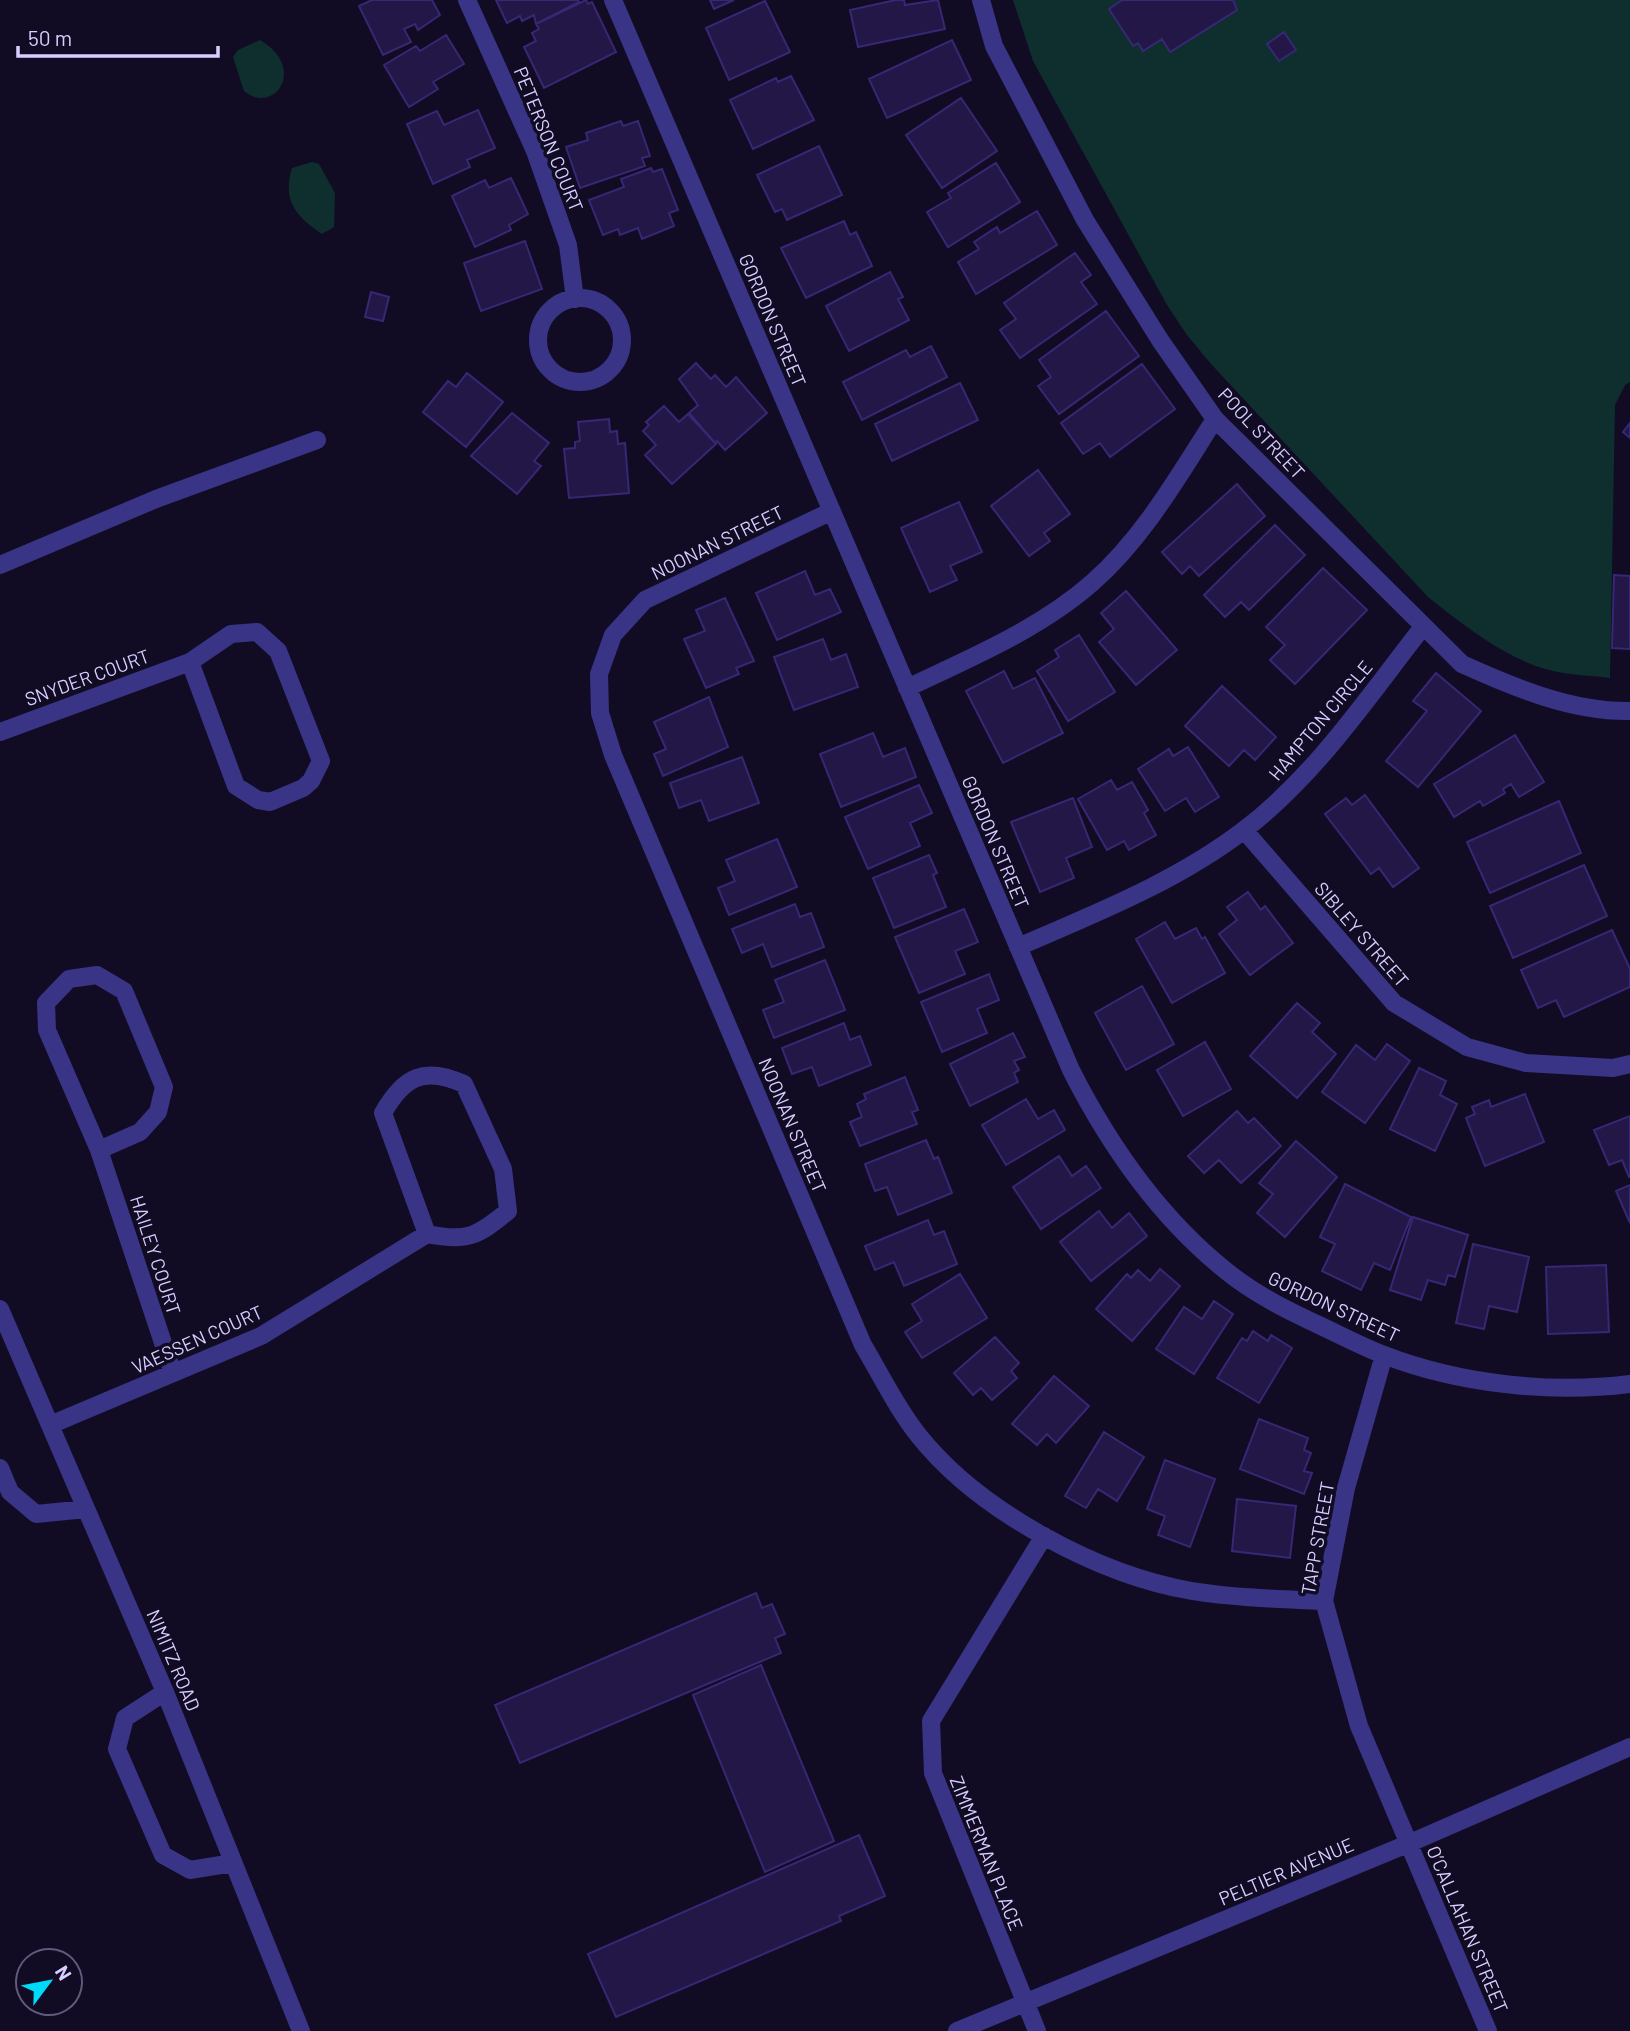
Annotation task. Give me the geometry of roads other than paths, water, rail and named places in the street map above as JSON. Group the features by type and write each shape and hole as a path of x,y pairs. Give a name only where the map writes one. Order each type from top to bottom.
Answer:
{"street":[{"name":"PETERSON COURT","path":"467,0 534,151 568,245 575,299"},
{"name":"GORDON STREET","path":"613,0 1018,947 1089,1105 1137,1180 1191,1238 1252,1291 1384,1356 1446,1373 1499,1383 1556,1387 1630,1384"},
{"name":"POOL STREET","path":"981,0 994,46 1085,220 1160,340 1215,419 1462,664 1509,685 1604,712 1630,712"},
{"path":"575,299 597,302 609,310 621,336 615,364 605,374 579,383 554,374 545,364 538,339 547,314 556,305 575,299"},
{"path":"907,688 1017,633 1095,581 1159,505 1215,419"},
{"path":"0,565 156,499 317,440"},
{"name":"NOONAN STREET","path":"832,510 646,600 613,635 598,674 600,713 614,755 863,1345 919,1436 968,1486 1044,1536 1112,1569 1189,1590 1244,1598 1324,1601"},
{"name":"HAMPTON CIRCLE","path":"1018,947 1159,884 1244,830 1286,793 1324,753 1423,628"},
{"name":"SNYDER COURT","path":"0,732 190,662 231,634 257,632 278,651 321,761 311,781 303,788 270,802 257,800 236,786 190,662"},
{"name":"SIBLEY STREET","path":"1244,830 1394,1003 1467,1047 1526,1062 1613,1068 1630,1064"},
{"name":"HAILEY COURT","path":"99,1150 140,1132 158,1112 163,1087 124,991 97,975 69,979 46,1003 47,1030 99,1150 173,1373"},
{"path":"440,1073 464,1084 503,1169 508,1211 484,1232 458,1240 427,1234 383,1113 391,1098 409,1080 440,1073"},
{"name":"VAESSEN COURT","path":"50,1425 261,1336 427,1234"},
{"name":"NIMITZ ROAD","path":"0,1309 5,1338 50,1425 165,1692 301,2031"},
{"name":"TAPP STREET","path":"1384,1356 1346,1488 1324,1601 1359,1726 1409,1843"},
{"path":"0,1468 10,1492 36,1514 86,1509"},
{"name":"ZIMMERMAN PLACE","path":"1037,2031 933,1773 931,1721 1044,1536"},
{"path":"165,1692 125,1718 117,1749 163,1855 190,1870 233,1863"},
{"name":"PELTIER AVENUE","path":"957,2031 1409,1843 1630,1747"},
{"name":"O’CALLAHAN STREET","path":"1409,1843 1488,2031"}]}
